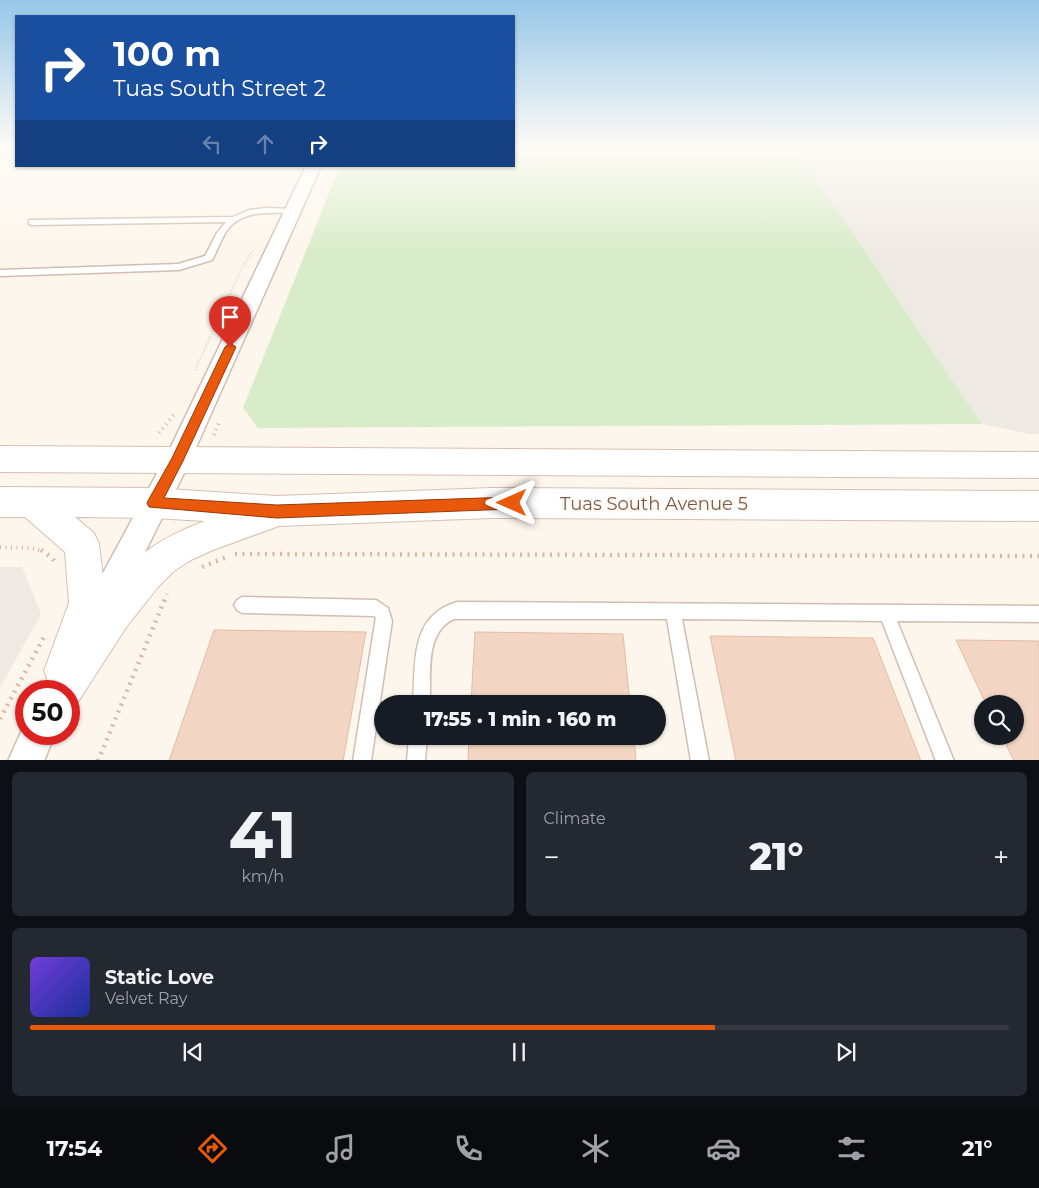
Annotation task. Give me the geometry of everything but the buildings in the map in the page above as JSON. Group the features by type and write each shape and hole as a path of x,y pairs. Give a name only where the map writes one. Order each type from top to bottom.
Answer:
{"main road":[{"path":"0,459 1039,466"},
{"path":"16,502 82,544 88,603 63,680"},
{"name":"Tuas South Avenue 5","path":"16,502 154,503 277,512 492,503 1039,506"},
{"path":"67,680 124,599 157,563 178,548 277,512"}],"street":[{"path":"65,680 177,461 306,183"},
{"path":"26,760 33,745"}],"lane":[{"path":"32,222 235,219 256,211 294,211"},
{"path":"0,273 180,267 209,258 225,228 235,219"},
{"path":"242,605 376,608 383,613 384,621 362,760"},
{"path":"422,695 427,640 434,624 447,613 457,610 1039,614"},
{"path":"673,611 700,760"},
{"path":"886,614 945,760"},
{"path":"416,760 417,745"}],"path":[{"path":"0,547 30,546 49,553 56,562 56,571"},
{"path":"197,568 206,567 235,554 1039,556"},
{"path":"98,760 171,584"},
{"path":"0,718 50,626"}],"shaded area":[{"path":"819,183 1039,183 1039,434 1030,434 982,424"},
{"path":"0,567 22,567 41,614 0,688"}],"green space":[{"path":"333,183 819,183 982,424 258,428 243,408"}],"route":[{"path":"230,347 177,461 154,503 277,512 512,503"}]}
